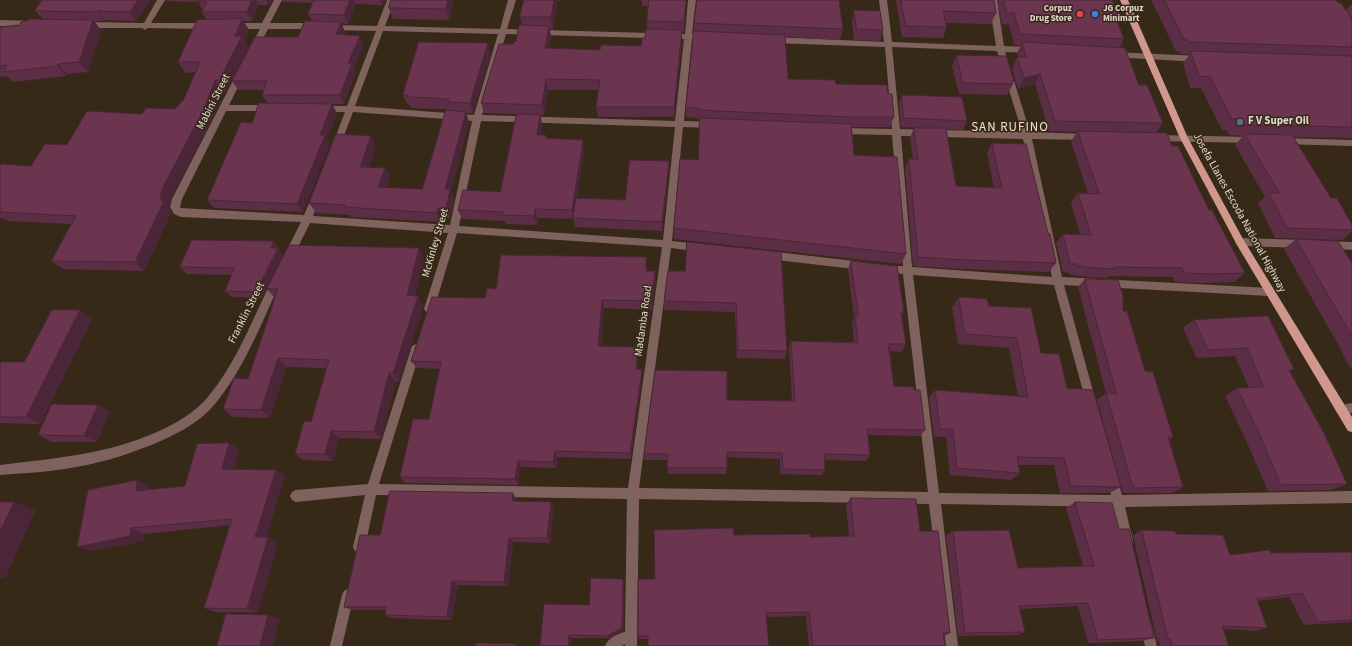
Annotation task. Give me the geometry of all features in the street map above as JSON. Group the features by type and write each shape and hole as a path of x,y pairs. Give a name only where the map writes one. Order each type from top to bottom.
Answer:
{"main road":[{"name":"Josefa Llanes Escoda National Highway","path":"1124,0 1184,138 1240,242 1269,292 1352,427"}],"street":[{"path":"145,27 160,0"},
{"path":"252,53 278,0"},
{"path":"333,153 391,0"},
{"name":"McKinley Street","path":"426,318 454,229 477,118 512,0"},
{"name":"Madamba Road","path":"631,641 633,493 667,244 692,0"},
{"path":"882,0 889,46 898,133 908,271 952,646"},
{"path":"993,0 1000,48 1027,136 1058,281 1093,410"},
{"path":"0,23 38,24"},
{"path":"76,25 145,27 213,26"},
{"path":"228,26 502,31 689,36 712,38"},
{"path":"766,40 889,46 1040,50"},
{"path":"1104,54 1206,59"},
{"name":"Mabini Street","path":"244,67 177,199 177,211 307,219"},
{"path":"224,108 279,108"},
{"path":"311,109 350,109 477,118 718,126"},
{"path":"827,130 1098,137"},
{"path":"1146,138 1258,140"},
{"path":"1274,141 1352,143"},
{"name":"Franklin Street","path":"0,470 77,462 118,452 173,431 195,416 211,402 230,372 253,330 307,219 321,182"},
{"path":"307,219 667,244 706,249"},
{"path":"1240,242 1352,246"},
{"path":"760,255 908,271 1058,281 1269,292"},
{"path":"357,556 372,489 419,341"},
{"path":"1340,409 1352,408"},
{"path":"1110,471 1130,555"},
{"path":"296,496 372,489 1118,501 1352,497"},
{"path":"336,646 350,586"},
{"path":"1144,616 1151,646"},
{"path":"610,646 621,639 631,641"}],"building":[{"path":"42,0 138,0 130,12 35,11"},
{"path":"199,0 252,0 247,12 202,12 207,2 198,2"},
{"path":"314,0 350,0 344,15 308,14"},
{"path":"391,0 448,0 446,9 389,8"},
{"path":"524,0 554,0 551,17 520,17"},
{"path":"649,0 686,0 684,22 647,21"},
{"path":"697,0 839,0 843,29 694,23"},
{"path":"901,0 994,0 996,13 943,11 947,27 906,26"},
{"path":"1004,0 1112,0 1120,18 1116,18 1124,39 1020,34 1014,13 1007,13"},
{"path":"1164,0 1336,0 1338,3 1341,3 1352,19 1352,47 1189,42 1188,40 1185,40"},
{"path":"854,10 880,11 883,30 857,29"},
{"path":"29,19 93,20 79,62 4,72 7,65 0,66 0,27 20,25 21,22 28,21"},
{"path":"242,19 235,36 242,36 219,80 215,80 203,111 162,189 160,197 163,203 135,262 51,261 76,216 0,212 0,164 31,166 45,144 67,145 87,111 142,114 146,108 175,109 184,99 200,62 178,62 197,20"},
{"path":"305,21 341,22 336,34 360,36 348,63 352,63 340,95 262,95 267,81 232,81 255,37 298,37"},
{"path":"519,25 549,26 545,48 600,50 601,45 641,46 642,38 645,38 646,29 682,30 674,107 596,107 600,80 546,79 542,105 481,103 499,44 513,44 514,41 516,41"},
{"path":"694,31 785,35 788,79 835,80 836,84 887,85 888,94 892,94 894,117 850,117 698,110 698,108 686,108"},
{"path":"419,42 488,43 470,103 448,102 449,100 407,97 408,95 403,95"},
{"path":"1022,42 1125,48 1139,85 1147,85 1163,123 1055,121 1040,74 1024,78 1017,57 1026,57"},
{"path":"1191,51 1352,56 1352,127 1239,125 1236,119 1232,119 1210,77 1199,76"},
{"path":"957,55 1006,56 1014,81 1012,81 1013,84 963,83"},
{"path":"902,95 962,97 967,121 904,118"},
{"path":"259,103 332,104 320,135 325,135 297,204 207,200 241,122 252,123"},
{"path":"446,110 466,112 445,189 450,189 446,209 438,208 437,213 309,203 336,134 371,136 360,167 385,168 378,187 422,189"},
{"path":"517,114 540,115 537,135 546,135 546,138 583,140 572,210 535,209 534,216 503,215 504,212 458,210 463,190 500,192"},
{"path":"700,118 851,124 854,155 897,157 906,254 674,228 680,159 698,160"},
{"path":"914,128 946,128 956,186 1002,188 992,143 1026,144 1048,233 1050,234 1056,263 918,257 909,159 918,159"},
{"path":"1078,131 1167,133 1172,146 1178,146 1209,210 1212,210 1245,273 1184,273 1182,268 1114,267 1115,269 1082,267 1077,266 1077,264 1070,264 1063,234 1091,235 1078,193 1099,194"},
{"path":"1245,134 1292,135 1331,198 1337,198 1352,225 1352,230 1287,228 1269,193 1279,193"},
{"path":"630,160 669,161 662,222 573,218 576,198 625,200"},
{"path":"1296,239 1338,241 1352,263 1352,336"},
{"path":"192,240 274,241 271,248 278,248 256,292 225,291 234,268 180,267"},
{"path":"687,242 781,252 787,351 738,350 736,303 664,301 668,271 685,271"},
{"path":"289,245 419,248 407,295 418,296 393,373 389,373 374,432 331,431 325,454 295,454 304,421 311,422 329,360 278,358 261,410 223,409 234,378 248,379 278,289 267,289"},
{"path":"501,255 646,257 646,271 655,271 651,301 602,300 598,346 637,347 636,369 642,369 630,453 555,451 553,462 518,461 515,479 400,477 413,419 429,419 441,362 411,361 432,297 485,298 487,288 496,289"},
{"path":"851,261 897,266 904,312 901,312 906,344 888,344 894,386 914,387 914,390 920,390 925,430 867,429 870,455 824,454 825,470 783,469 782,453 727,452 727,468 667,468 668,454 644,454 655,370 727,371 727,400 795,401 791,341 858,343 855,315 858,315"},
{"path":"1085,279 1118,280 1123,296 1123,311 1127,311 1145,371 1153,372 1173,437 1168,437 1183,487 1133,488 1106,393 1116,394"},
{"path":"959,297 987,299 989,306 1031,308 1041,353 1059,354 1067,388 1093,390 1121,487 1071,486 1064,458 1017,457 1020,473 957,468 953,429 940,429 935,390 1028,397 1017,338 965,334"},
{"path":"52,310 80,310 26,417 0,417 0,362 24,362"},
{"path":"1268,316 1294,369 1289,370 1324,433 1347,484 1281,485 1258,431 1237,388 1264,387 1247,348 1208,350 1194,320"},
{"path":"52,404 98,405 84,436 38,435"},
{"path":"229,443 222,469 276,470 255,537 268,537 247,609 204,608 232,519 131,528 130,536 77,547 88,490 137,480 136,491 185,486 197,444"},
{"path":"390,491 513,493 512,501 551,502 547,538 509,538 504,582 452,581 447,617 385,615 386,607 344,607 360,535 380,535"},
{"path":"851,498 916,499 920,531 938,531 950,633 943,633 945,646 813,646 809,612 766,613 769,646 648,646 648,636 638,636 638,579 655,579 654,530 733,528 734,535 810,534 810,537 854,536"},
{"path":"0,502 14,502 0,532"},
{"path":"1075,502 1112,503 1119,529 1129,529 1154,638 1098,640 1088,603 1019,606 1025,632 965,633 953,531 1009,530 1018,568 1094,566"},
{"path":"1142,530 1175,531 1176,534 1223,535 1230,555 1269,550 1271,553 1352,552 1352,620 1318,622 1302,593 1257,599 1267,628 1222,626 1229,646 1172,646 1170,638 1168,638"},
{"path":"591,578 623,579 622,628 607,636 569,635 568,646 540,646 544,604 589,605"},
{"path":"226,614 268,615 260,646 217,646"},
{"path":"476,643 516,644 516,646 475,646"}],"place":[{"name":"Corpuz Drug Store","path":"1080,14"},
{"name":"JG Corpuz Minimart","path":"1095,14"},
{"name":"F V Super Oil","path":"1240,122"}],"district":[{"name":"SAN RUFINO","path":"1010,128"}]}
